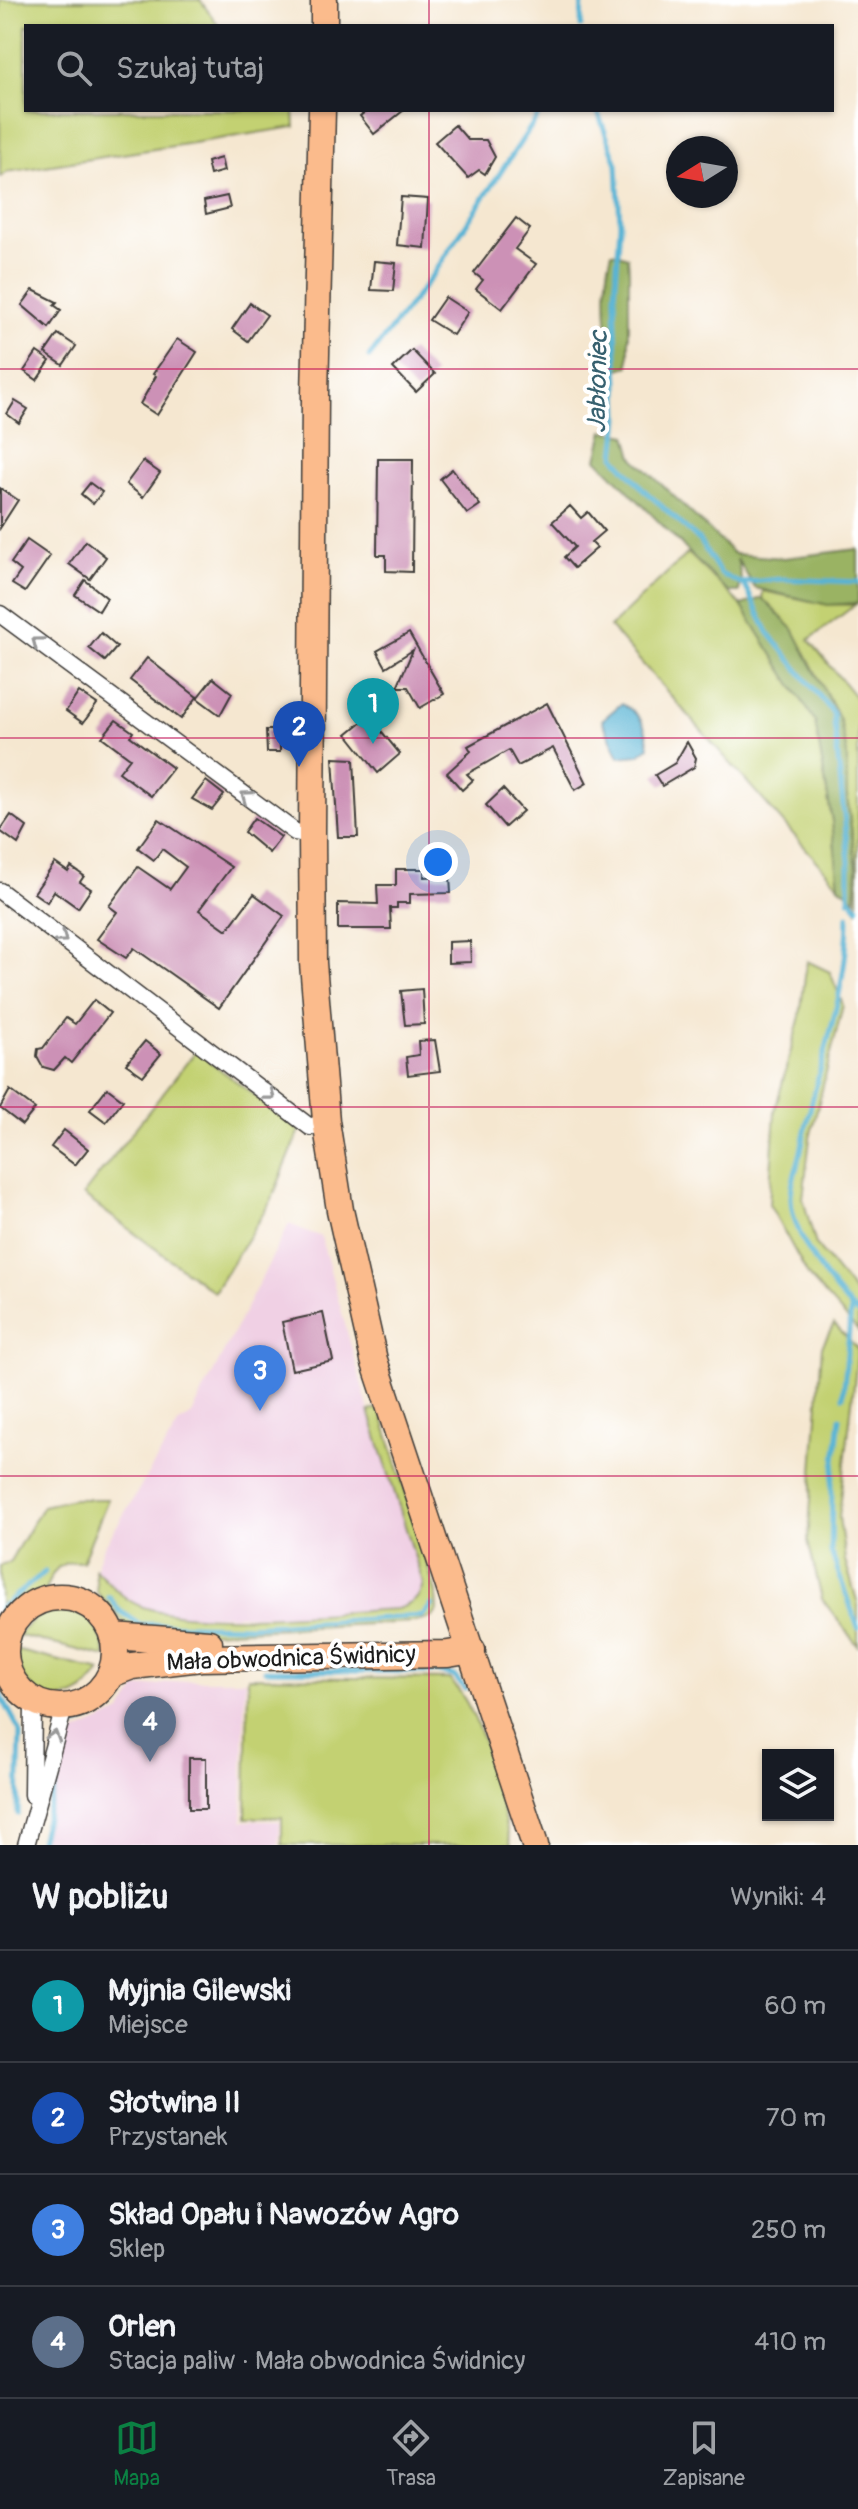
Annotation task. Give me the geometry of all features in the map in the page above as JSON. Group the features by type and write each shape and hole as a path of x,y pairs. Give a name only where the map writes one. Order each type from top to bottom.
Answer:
{"main road":[{"path":"324,0 324,24"},
{"path":"322,112 315,395 312,835 318,1124 374,1360 535,1845"},
{"path":"63,1597 85,1603 97,1611 113,1636 115,1651 111,1674 87,1701 64,1708 33,1701 4,1672 4,1634 28,1607 49,1598 63,1597"},
{"name":"Mała obwodnica Świdnicy","path":"113,1636 229,1644 447,1639 470,1643"},
{"name":"Mała obwodnica Świdnicy","path":"111,1674 142,1665 201,1658 448,1654 470,1643"}],"street":[{"path":"0,614 295,832 312,835"},
{"path":"0,891 318,1124"},
{"path":"31,1818 33,1701"},
{"path":"26,1845 64,1708"}],"shaded area":[{"path":"289,1224 321,1237 369,1411 423,1583 421,1593 413,1603 397,1609 277,1615 184,1615 142,1607 120,1594 95,1569 104,1547 179,1423 191,1416"},
{"path":"189,1680 245,1680 242,1821 280,1821 279,1845 42,1845 71,1735 121,1712 137,1688"}],"green space":[{"path":"0,0 200,0 218,24 24,24 24,112 294,112 295,127 7,172 0,177"},
{"path":"612,252 628,257 629,271 629,366 613,371 606,296"},
{"path":"604,431 627,435 633,457 734,554 784,558 858,549 858,603 828,605 755,588 737,559 741,577 739,592 728,592 597,459"},
{"path":"688,553 741,605 815,721 832,821 839,886 610,627"},
{"path":"763,591 825,604 855,605 809,640 858,700 858,912 857,870 847,796 847,754 840,720 793,629 762,598"},
{"path":"762,598 793,629 840,720 847,754 847,796 857,870 855,899 839,886 832,821 815,721 741,605"},
{"path":"807,961 830,972 843,1005 810,1138 803,1199 816,1245 858,1297 858,1331 809,1277 769,1204 775,1111 800,1016"},
{"path":"196,1051 300,1130 271,1201 214,1292 83,1195"},
{"path":"834,1324 858,1349 839,1517 845,1560 858,1604 858,1646 822,1599 808,1541 822,1346"},
{"path":"380,1408 436,1593 437,1611 433,1617 413,1622 187,1633 129,1628 97,1592 95,1569 130,1600 143,1607 169,1613 268,1617 397,1609 411,1603 420,1594 423,1583 369,1411"},
{"path":"73,1499 108,1499 82,1562 68,1563 58,1568 45,1590 25,1599 0,1626 0,1567 10,1561 43,1506"},
{"path":"58,1608 78,1613 92,1622 101,1637 106,1657 17,1635 44,1610"},
{"path":"15,1650 101,1671 76,1694 63,1698 49,1697 37,1692 27,1682 19,1668"},
{"path":"248,1677 449,1679 461,1694 481,1734 511,1845 282,1845 282,1817 246,1818"}],"water":[{"path":"621,704 638,716 644,727 649,747 639,755 619,757 602,720"}],"building":[{"path":"365,112 402,112 374,134 360,116"},
{"path":"455,125 468,140 486,140 495,157 485,174 479,170 468,178 435,142"},
{"path":"221,158 224,171 210,175 207,162"},
{"path":"227,196 230,208 206,214 204,201"},
{"path":"401,197 428,199 425,248 397,245"},
{"path":"516,218 530,229 515,249 536,264 502,309 476,289 483,280 474,273"},
{"path":"374,261 396,263 393,291 371,290"},
{"path":"33,290 57,302 54,305 61,310 49,328 22,305"},
{"path":"445,297 468,312 453,335 429,320"},
{"path":"250,303 267,315 248,341 232,329"},
{"path":"58,334 76,346 63,365 45,353"},
{"path":"177,339 197,352 157,415 140,404 156,376 153,374"},
{"path":"412,350 435,374 416,392 393,368"},
{"path":"37,352 50,361 37,380 24,371"},
{"path":"15,401 28,409 19,423 7,414"},
{"path":"378,459 413,459 412,572 386,571 386,555 377,555"},
{"path":"143,461 160,473 143,497 126,484"},
{"path":"452,469 480,505 467,514 440,479"},
{"path":"90,483 102,492 93,504 81,494"},
{"path":"0,488 18,500 0,528"},
{"path":"570,506 581,518 588,512 604,531 591,542 597,548 574,568 564,557 575,547 552,522"},
{"path":"27,540 50,556 25,592 12,584 21,571 11,563"},
{"path":"86,541 106,557 90,579 69,564"},
{"path":"85,580 107,598 99,611 75,595"},
{"path":"101,633 117,647 105,661 89,648"},
{"path":"409,633 444,694 420,708 408,687 397,687 413,650 386,667 377,651"},
{"path":"147,658 197,697 181,719 130,680"},
{"path":"213,678 232,693 220,715 197,698"},
{"path":"79,692 97,704 83,723 66,711"},
{"path":"547,703 587,783 575,790 553,748 518,766 509,750 467,774 473,780 462,790 447,773 471,751 468,746"},
{"path":"369,716 400,754 378,773 347,734"},
{"path":"116,720 133,732 130,736 173,768 151,796 119,772 130,758 102,737"},
{"path":"266,730 280,730 280,752 267,752"},
{"path":"687,742 696,758 694,767 662,786 655,775 675,763"},
{"path":"333,758 354,759 358,837 338,837"},
{"path":"206,781 224,795 212,810 192,799"},
{"path":"503,789 523,811 505,827 486,805"},
{"path":"11,815 27,827 18,844 0,831"},
{"path":"254,818 281,837 269,853 244,832"},
{"path":"159,819 231,867 199,910 227,930 254,894 284,916 219,1008 134,948 126,958 97,939 117,912 109,906 138,867 170,889 186,867 162,849 154,860 138,848"},
{"path":"55,863 68,872 71,867 84,876 80,882 91,889 78,908 54,891 47,902 34,893"},
{"path":"396,869 424,869 424,877 450,876 451,893 410,894 410,903 397,903 397,908 390,908 391,929 338,929 338,903 378,904 377,885 396,885"},
{"path":"470,941 471,962 448,963 448,942"},
{"path":"422,989 424,1024 405,1025 401,991"},
{"path":"94,1000 110,1013 71,1063 65,1058 54,1070 43,1067 37,1056 38,1049 43,1048 66,1018 75,1024"},
{"path":"435,1040 440,1071 408,1075 406,1057 419,1055 418,1041"},
{"path":"145,1041 161,1054 143,1076 126,1064"},
{"path":"107,1088 123,1100 106,1122 90,1110"},
{"path":"10,1090 35,1109 22,1125 0,1108"},
{"path":"64,1130 88,1149 75,1165 51,1147"},
{"path":"323,1313 333,1361 292,1370 282,1322"},
{"path":"189,1758 206,1758 206,1809 189,1809"}],"waterway":[{"name":"Jabłoniec","path":"581,24 582,0"},
{"path":"369,357 430,279 541,112"},
{"name":"Jabłoniec","path":"598,112 617,164 620,224 615,297 619,417 615,457 644,490 699,540 721,574 745,586 768,632 833,713 849,861 849,900"},
{"name":"Jabłoniec","path":"739,583 781,579 858,582"},
{"path":"851,899 858,908"},
{"path":"848,916 847,946 837,1005 791,1199 798,1229 815,1261 858,1314"},
{"path":"843,1397 851,1309"},
{"path":"840,1418 832,1485 831,1552 858,1628"},
{"path":"0,1608 45,1572"},
{"path":"109,1597 120,1611 140,1624 249,1626 422,1616 432,1605"},
{"path":"265,1670 439,1672 454,1676 465,1689"},
{"path":"40,1841 70,1729 100,1714 130,1682 144,1676"},
{"path":"0,1694 20,1731 18,1814"}],"place":[{"name":"Myjnia Gilewski","path":"373,744"},
{"name":"Słotwina II","path":"299,767"},
{"name":"Skład Opału i Nawozów Agro","path":"260,1411"},
{"name":"Orlen","path":"150,1762"}]}
